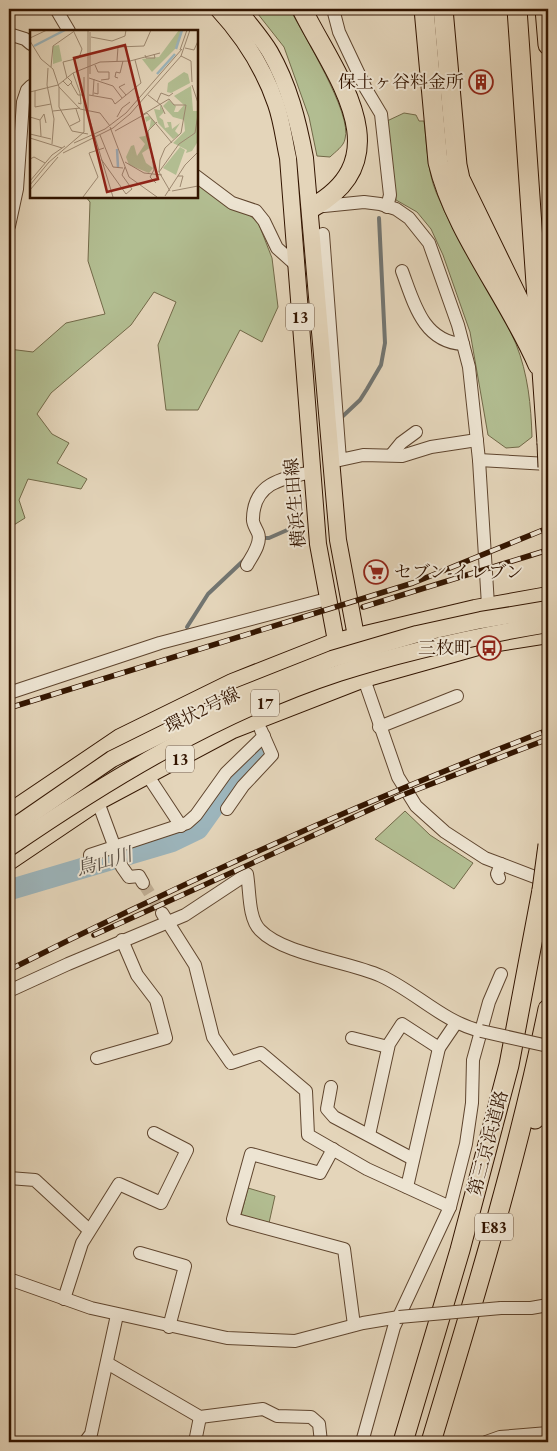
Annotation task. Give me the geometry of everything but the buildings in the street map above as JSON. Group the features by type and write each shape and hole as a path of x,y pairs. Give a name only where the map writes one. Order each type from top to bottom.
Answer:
{"highway":[{"path":"302,9 350,98 358,138 355,157 349,172 337,190 325,200 312,207"},
{"path":"424,9 438,162 442,180 482,259 525,335 544,378"},
{"path":"444,9 457,165 460,179 522,303 532,331 544,378"},
{"path":"517,9 544,378 548,466"},
{"path":"545,9 548,45"},
{"name":"第三京浜道路","path":"403,1442 460,1250 509,1065 545,886 548,839"},
{"name":"第三京浜道路","path":"431,1442 486,1260 535,1073 548,1009"},
{"path":"486,1260 506,1214 548,1078"}],"main road":[{"name":"横浜生田線","path":"218,9 240,32 277,105 288,158 318,544 336,642"},
{"name":"13","path":"9,862 98,802 233,730 261,729 364,679 358,636 338,540 312,207 305,158 291,98 270,52 238,9"},
{"path":"9,812 120,737 232,682 336,642 488,605 548,595"},
{"name":"環状2号線","path":"9,830 112,759 242,695 332,659 417,634 480,620 548,609"},
{"name":"環状2号線","path":"9,848 92,791 243,711 337,674 484,635 548,624"},
{"path":"364,679 484,645 548,635"}],"street":[{"path":"56,9 67,30"},
{"path":"333,9 339,32 366,89 381,114 390,195 387,206"},
{"path":"9,34 30,43"},
{"path":"9,226 17,190 23,102 30,87"},
{"path":"198,178 232,203 256,211 264,221 277,248 296,265"},
{"path":"292,209 364,202 387,206 409,218 429,243 469,367 479,460 488,605"},
{"path":"323,234 340,460 363,455 392,454 402,456 431,447 477,440"},
{"path":"402,271 426,328 439,338 452,344 463,344"},
{"path":"392,454 401,443 416,432"},
{"path":"479,460 548,466"},
{"path":"246,565 258,544 259,536 252,520 256,500 263,490 276,480 312,472"},
{"path":"9,693 160,643 327,599"},
{"path":"336,642 364,679 398,776 416,806 446,832 486,858 545,886"},
{"path":"379,726 458,696"},
{"path":"90,855 181,826 196,815 261,729 272,755 243,786 227,809"},
{"path":"148,776 181,826"},
{"path":"98,802 122,867 129,877 139,876 143,883"},
{"path":"499,878 497,874 501,864"},
{"path":"9,991 122,940 165,917 185,915 248,874 253,915 259,929 292,948 382,977 456,1023 481,1031 548,1046"},
{"path":"165,917 195,965 213,1037 231,1063 261,1052 306,1091 308,1135 368,1169 450,1206"},
{"path":"97,1058 166,1038 156,1000 137,975 122,940"},
{"path":"362,1442 380,1371 399,1316 450,1206 466,1144 472,1103 473,1060 489,1002 501,974"},
{"path":"407,1187 439,1048 456,1023"},
{"path":"369,1135 388,1048 402,1024 439,1048"},
{"path":"352,1038 388,1048"},
{"path":"331,1087 327,1108 334,1116 413,1159"},
{"path":"64,1298 82,1243 119,1184 160,1203 186,1150 154,1133"},
{"path":"333,1149 320,1173 251,1154 233,1219 344,1249 354,1326"},
{"path":"9,1178 36,1180 89,1230"},
{"path":"140,1253 184,1266 169,1327"},
{"path":"9,1279 117,1315 227,1338 295,1341 399,1316 501,1308 531,1308 548,1305"},
{"path":"85,1442 91,1434 117,1315"},
{"path":"107,1363 200,1417 263,1409 276,1416 311,1417 319,1424 321,1442"},
{"path":"195,1442 200,1417"},
{"path":"486,1442 500,1437 548,1433"}],"green space":[{"path":"254,9 290,9 325,74 342,112 345,127 344,142 330,157 317,156 309,117 284,47"},
{"path":"404,113 416,115 419,121 424,121 429,166 436,192 454,231 507,324 520,355 528,390 532,437 519,447 506,448 488,435 470,332 443,255 431,229 417,212 396,200 387,121"},
{"path":"198,184 226,197 258,222 272,258 278,307 262,342 240,330 198,410 166,410 158,345 176,302 154,292 131,325 51,393 37,414 52,434 69,443 57,463 87,479 81,489 28,479 19,500 25,518 9,528 9,349 33,352 66,323 105,314 88,261 90,202 87,198 198,198"},
{"path":"405,811 430,835 473,863 454,889 375,839"},
{"path":"248,1188 275,1196 269,1223 241,1215"}],"waterway":[{"path":"343,416 360,400 381,365 385,343 379,218"},
{"path":"261,538 269,538 301,524"},
{"path":"187,627 208,594 244,560"},
{"name":"鳥山川","path":"9,890 171,842 198,829 230,784 262,751"}],"tunnel":[{"path":"143,883 162,913"}],"railway":[{"path":"9,708 413,583 548,528"},
{"path":"363,607 548,550"},
{"path":"9,970 142,905 276,843 411,785 548,730"},
{"path":"94,935 400,796 548,739"}],"place":[{"name":"保土ヶ谷料金所","path":"481,82"},
{"name":"セブン-イレブン","path":"376,572"},
{"name":"三枚町","path":"489,648"}]}
